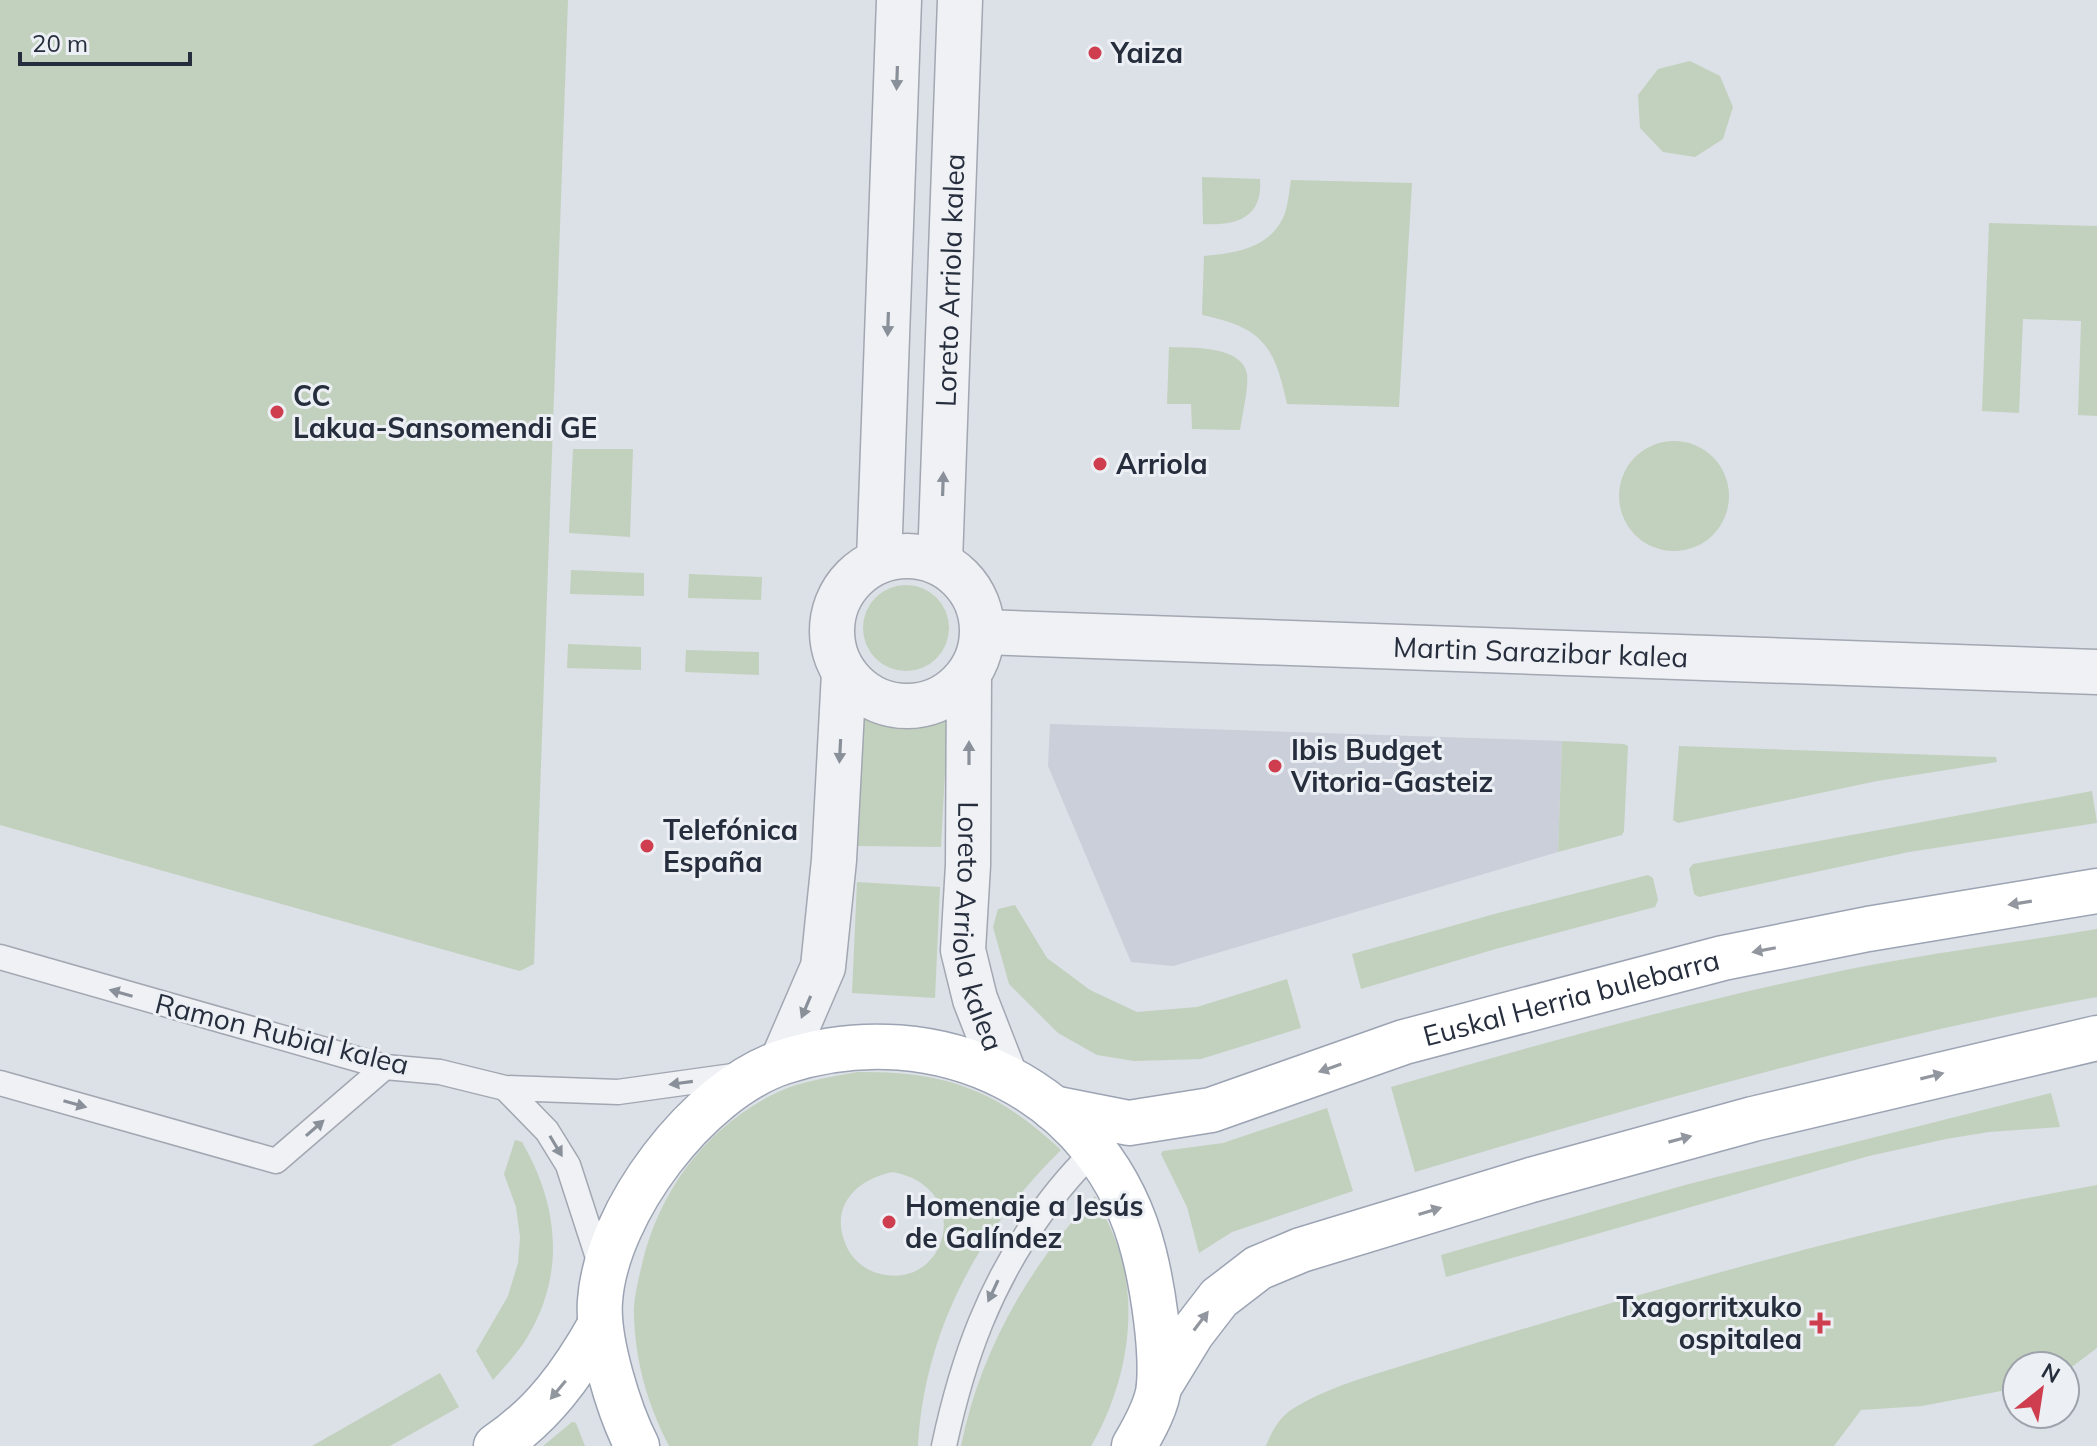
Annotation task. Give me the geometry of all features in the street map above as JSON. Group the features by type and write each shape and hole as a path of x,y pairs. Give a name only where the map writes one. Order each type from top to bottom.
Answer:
{"main road":[{"name":"Euskal Herria bulebarra","path":"1053,1108 1129,1123 1211,1110 1404,1042 1723,958 2097,891"},
{"path":"1134,1446 1159,1387 1192,1333 1219,1298 1258,1268 1301,1250 1531,1180 1753,1119 2097,1038"},
{"path":"637,1446 615,1388 600,1325 599,1302 603,1275 615,1239 635,1196 658,1161 693,1123 770,1067 838,1048 895,1046 952,1055 1005,1076 1053,1108 1095,1151 1122,1194 1140,1238 1151,1279 1159,1387"},
{"path":"496,1446 540,1411 574,1370 600,1325"}],"street":[{"path":"879,561 899,0"},
{"name":"Loreto Arriola kalea","path":"940,562 960,0"},
{"path":"909,555 940,562 972,590 980,611 983,632 977,662 969,676 941,699 906,707 871,698 844,673 835,652 831,631 834,608 844,588 860,572 879,561 909,555"},
{"name":"Martin Sarazibar kalea","path":"983,632 2097,672"},
{"path":"770,1067 823,967 834,860 844,673"},
{"name":"Loreto Arriola kalea","path":"969,676 968,865 963,950 975,999 1005,1076"}],"lane":[{"name":"Ramon Rubial kalea","path":"0,957 385,1067 440,1072 505,1088 618,1092 770,1067"},
{"path":"0,1083 276,1161 385,1067"},
{"path":"505,1088 547,1131 568,1165 603,1275"},
{"path":"944,1446 958,1383 981,1318 1004,1270 1059,1189 1095,1151 1129,1123"}],"shaded area":[{"path":"1050,724 1562,741 1558,852 1173,966 1131,962 1048,766"}],"green space":[{"name":"CC Lakua-Sansomendi GE","path":"0,0 568,0 534,964 520,971 0,825"},
{"path":"1690,61 1720,76 1733,107 1723,139 1695,157 1663,152 1640,128 1638,95 1658,69"},
{"path":"1202,177 1260,179 1257,203 1245,217 1236,221 1203,224"},
{"path":"1291,180 1412,183 1399,407 1287,404 1277,367 1262,342 1239,326 1202,315 1204,256 1249,248 1269,237 1285,214"},
{"path":"1989,223 2097,226 2097,416 2078,415 2081,321 2023,319 2019,413 1982,411"},
{"path":"1169,347 1214,350 1236,358 1243,365 1247,380 1240,430 1192,429 1191,404 1167,404"},
{"path":"1674,441 1695,445 1713,457 1725,475 1729,496 1725,517 1713,535 1695,547 1674,551 1653,547 1635,535 1623,517 1619,496 1623,475 1635,457 1653,445"},
{"path":"573,449 633,449 630,537 569,533"},
{"path":"571,570 644,573 644,596 570,594"},
{"path":"689,574 762,577 761,600 688,598"},
{"path":"906,585 930,592 942,604 949,628 942,652 930,664 906,671 882,664 870,652 863,628 870,604 882,592"},
{"path":"568,644 641,647 641,670 567,668"},
{"path":"686,650 759,652 759,675 685,672"},
{"path":"864,713 915,723 948,716 941,847 858,846"},
{"path":"1562,741 1628,746 1622,835 1558,852"},
{"path":"1679,746 1996,757 1997,762 1877,781 1678,823 1673,820"},
{"path":"2092,791 2097,823 1909,852 1699,897 1694,894 1689,869 1693,864"},
{"path":"1648,875 1653,878 1658,900 1655,907 1499,948 1361,989 1352,954"},
{"path":"857,882 940,887 935,998 852,993"},
{"path":"1015,905 1047,958 1090,990 1137,1012 1197,1007 1287,979 1301,1028 1201,1059 1134,1061 1097,1055 1058,1033 1009,984 993,927 998,909"},
{"path":"2097,929 2097,997 1924,1033 1753,1075 1415,1172 1391,1087 1616,1024 1787,982 1908,958"},
{"path":"858,1072 918,1075 968,1088 1015,1112 1061,1150 1005,1213 961,1284 931,1362 918,1446 669,1446 644,1384 634,1318 642,1264 660,1211 673,1187 707,1143 751,1107 786,1089","holes":["893,1172 920,1182 936,1198 943,1217 942,1237 934,1255 920,1268 901,1275 877,1273 861,1265 846,1246 841,1227 845,1204 851,1194 870,1180"]},
{"path":"2051,1093 2060,1127 1989,1132 1869,1156 1446,1277 1441,1255 1685,1185"},
{"path":"1327,1108 1353,1191 1232,1232 1199,1253 1187,1207 1161,1154 1163,1151 1223,1143"},
{"path":"515,1140 522,1142 543,1189 553,1238 552,1263 540,1312 528,1336 493,1380 476,1351 508,1296 518,1263 520,1237 516,1207 504,1174"},
{"name":"Txagorritxuko ospitalea","path":"2097,1185 2097,1348 2081,1360 2081,1350 2001,1350 2001,1391 1922,1406 1861,1410 1834,1446 1266,1446 1277,1425 1294,1408 1368,1376 1732,1269 2023,1199"},
{"path":"1095,1196 1116,1241 1124,1267 1128,1319 1121,1372 1103,1423 1091,1446 961,1446 981,1377 1010,1312 1049,1251"},
{"path":"440,1373 459,1407 390,1446 312,1446"},
{"path":"572,1422 576,1423 585,1446 543,1446"}],"place":[{"name":"Yaiza","path":"1095,53"},
{"name":"CC Lakua-Sansomendi GE","path":"277,412"},
{"name":"Arriola","path":"1100,464"},
{"name":"Ibis Budget Vitoria-Gasteiz","path":"1275,766"},
{"name":"Telefónica España","path":"647,846"},
{"name":"Homenaje a Jesús de Galíndez","path":"889,1222"},
{"name":"Txagorritxuko ospitalea","path":"1820,1323"}]}
